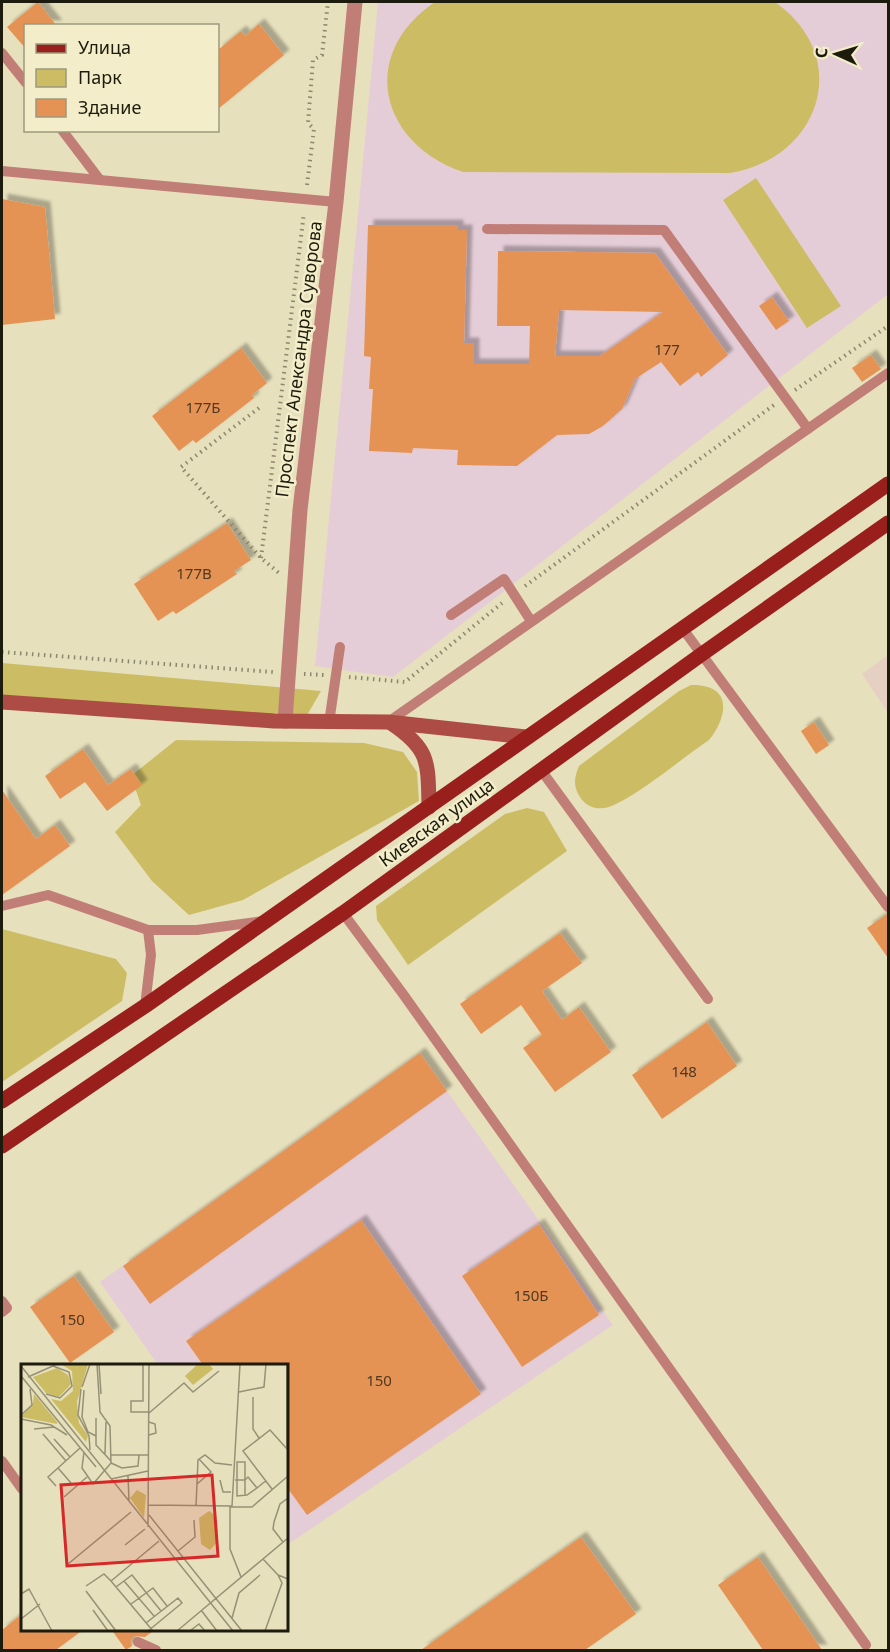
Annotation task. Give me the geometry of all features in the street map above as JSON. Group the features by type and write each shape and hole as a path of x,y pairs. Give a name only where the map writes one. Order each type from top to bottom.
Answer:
{"main road":[{"name":"Киевская улица","path":"2,1101 145,1006 888,484"},
{"name":"Киевская улица","path":"2,1146 343,913 702,654 888,524"},
{"path":"2,702 285,721 388,722 526,737"},
{"path":"388,722 412,738 424,752 429,777 429,807"}],"street":[{"name":"Проспект Александра Суворова","path":"285,721 300,510 336,202 355,2"}],"lane":[{"path":"2,53 24,81"},
{"path":"64,132 100,180"},
{"path":"2,171 336,202"},
{"path":"488,230 664,230 808,429"},
{"path":"388,722 888,373"},
{"path":"451,615 504,579 531,621"},
{"path":"683,629 888,907"},
{"path":"329,723 340,647"},
{"path":"541,770 708,999"},
{"path":"2,906 48,895 148,930 197,930 266,921"},
{"path":"343,913 866,1646"},
{"path":"145,1006 151,956 148,930"},
{"path":"2,1300 7,1308 2,1312"},
{"path":"2,1461 21,1488"},
{"path":"138,1642 156,1650"}],"path":[{"path":"261,558 314,129 308,123 313,60 322,55 328,2"},
{"path":"2,652 405,682 513,595 786,396 888,326"},
{"path":"259,408 181,467 261,558 286,579"}],"shaded area":[{"path":"378,2 888,2 888,294 393,677 315,666"},
{"path":"888,655 888,713 862,674"},
{"path":"420,1053 613,1325 288,1544 288,1364 157,1364 100,1282"}],"green space":[{"path":"435,2 775,2 799,25 814,50 819,77 816,103 805,127 786,148 761,164 730,173 463,172 435,159 412,141 397,119 389,96 388,71 395,46 411,23"},
{"path":"756,178 841,306 807,328 723,200"},
{"path":"2,663 321,691 306,717 2,695"},
{"path":"691,685 714,690 720,695 723,703 720,721 709,740 651,783 616,804 606,808 587,805 575,786 579,766 679,691"},
{"path":"176,740 364,743 403,752 417,772 419,801 243,900 189,915 152,881 115,832 141,805 131,776"},
{"path":"527,808 544,812 567,851 408,965 377,920 376,906 505,814"},
{"path":"2,929 116,959 127,973 122,1001 2,1082"}],"building":[{"path":"38,2 55,24 24,24 24,47 7,27"},
{"path":"259,24 284,55 219,108 219,49 241,31 245,36"},
{"path":"2,199 45,207 55,319 2,325"},
{"path":"368,225 458,225 458,230 467,230 464,343 474,343 474,364 529,364 530,326 497,326 498,251 655,253 728,355 701,377 698,372 680,386 661,362 635,379 622,409 603,426 589,434 557,435 517,466 457,465 458,450 413,448 412,453 369,451 373,389 369,389 371,357 364,356","holes":["559,310 663,312 600,356 555,356"]},
{"path":"772,297 789,321 776,330 759,306"},
{"path":"241,348 267,383 252,395 254,398 196,443 193,440 179,451 152,416"},
{"path":"871,355 881,369 862,382 852,368"},
{"path":"227,523 251,560 234,571 237,574 176,614 173,611 158,621 134,584"},
{"path":"814,722 829,745 816,754 801,731"},
{"path":"83,749 108,785 131,769 142,785 107,811 85,782 60,799 45,776"},
{"path":"2,790 36,839 55,825 70,846 2,895"},
{"path":"888,914 888,958 867,928"},
{"path":"560,933 582,963 542,991 562,1020 579,1007 611,1052 555,1092 523,1048 542,1035 521,1005 481,1034 460,1004"},
{"path":"707,1022 737,1066 662,1119 632,1075"},
{"path":"420,1053 447,1091 150,1304 123,1266"},
{"path":"361,1220 481,1394 307,1515 288,1489 288,1364 202,1364 186,1341"},
{"path":"539,1224 599,1315 522,1367 462,1276"},
{"path":"74,1276 114,1332 70,1363 30,1307"},
{"path":"581,1537 636,1614 585,1650 421,1650"},
{"path":"758,1557 822,1650 763,1650 718,1585"},
{"path":"21,1615 21,1631 81,1631 56,1650 2,1650 2,1630"},
{"path":"112,1631 153,1631 145,1637 134,1636 131,1640 132,1646 126,1650"}]}
